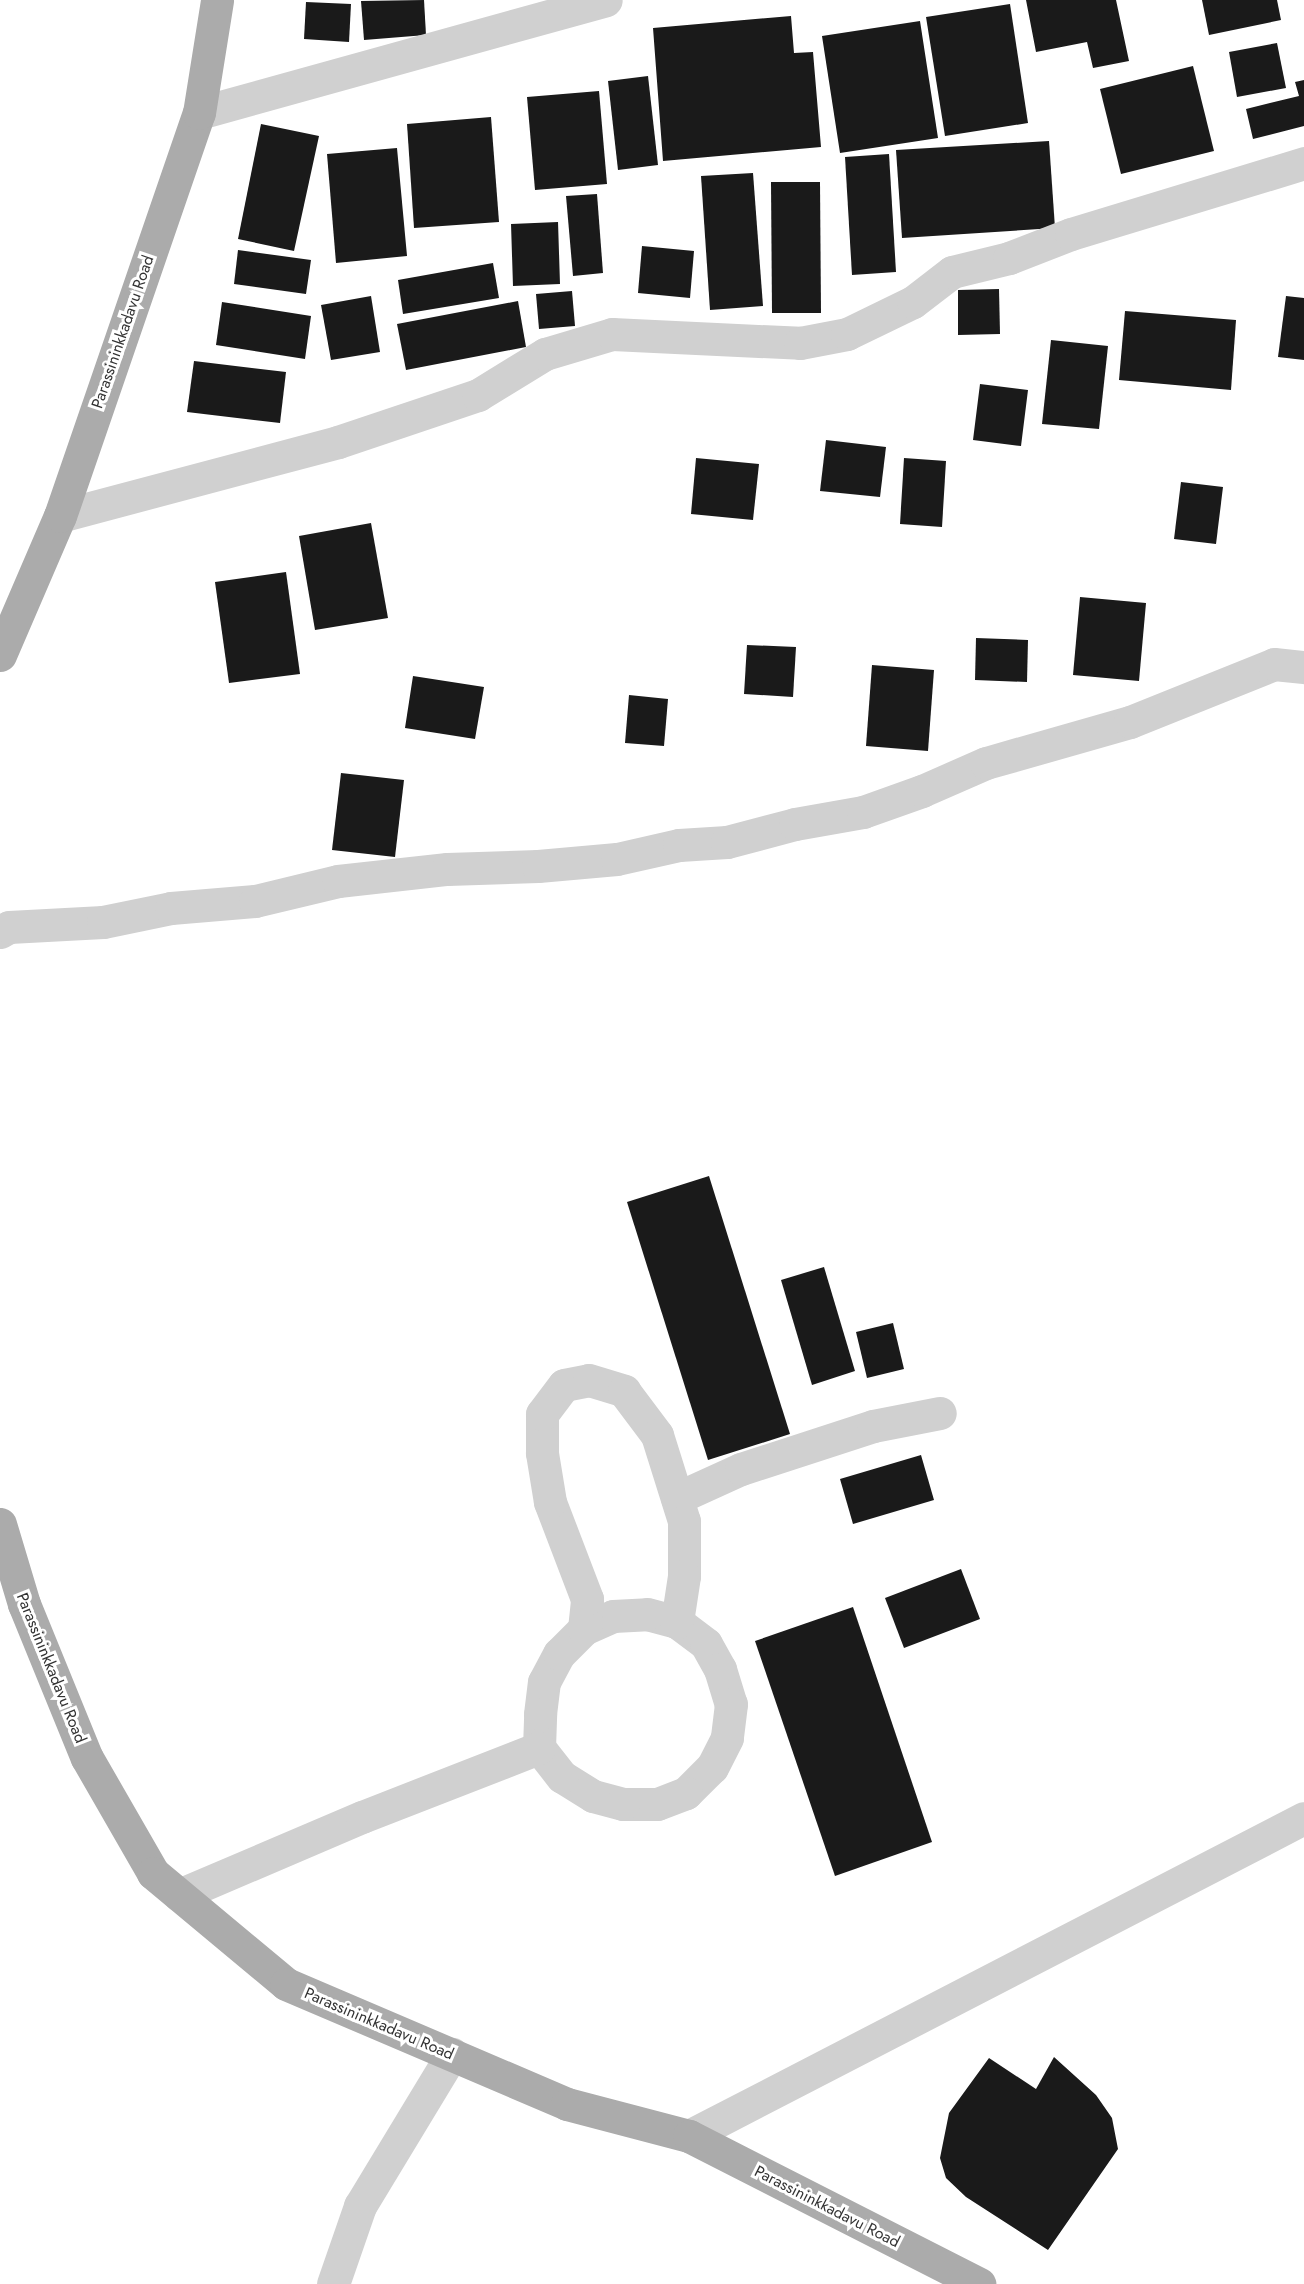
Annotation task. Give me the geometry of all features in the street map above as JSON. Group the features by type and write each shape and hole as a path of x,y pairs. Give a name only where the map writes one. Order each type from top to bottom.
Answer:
{"main road":[{"name":"Parassininkkadavu Road","path":"0,655 60,516 199,113 217,0"},
{"name":"Parassininkkadavu Road","path":"0,1524 24,1604 87,1758 153,1873 286,1984 567,2104 689,2136 980,2284"}],"street":[{"path":"199,113 606,0"},
{"path":"60,516 338,442 478,395 545,354 612,334 800,343 847,334 913,302 952,272 1009,258 1071,234 1304,163"},
{"path":"0,932 9,927 103,922 171,908 255,901 338,881 447,869 538,866 617,860 680,845 727,842 795,824 863,812 986,763 1130,722 1274,664 1304,667"},
{"path":"584,1629 587,1599 550,1502 542,1453 542,1414 564,1385 589,1380 624,1391 657,1435 684,1521 684,1576 677,1622"},
{"path":"677,1498 741,1469 851,1433 873,1426 940,1413"},
{"path":"647,1614 677,1622 705,1644 720,1670 731,1704 727,1738 712,1767 686,1793 657,1804 623,1804 592,1796 562,1777 540,1748 540,1714 544,1682 559,1654 584,1629 613,1616 647,1614"},
{"path":"179,1895 362,1817 540,1748"},
{"path":"689,2136 1304,1818"},
{"path":"333,2284 360,2206 452,2054"}],"building":[{"path":"424,0 426,35 364,40 361,1"},
{"path":"1026,0 1116,0 1129,61 1093,68 1087,42 1036,52"},
{"path":"1202,0 1277,0 1281,20 1209,35"},
{"path":"306,2 351,4 349,42 304,39"},
{"path":"1010,4 1028,123 945,136 926,17"},
{"path":"791,16 794,53 813,52 821,147 663,161 653,28"},
{"path":"920,21 938,138 840,153 822,36"},
{"path":"1277,43 1286,88 1237,97 1229,52"},
{"path":"1193,66 1214,151 1121,174 1100,89"},
{"path":"648,76 658,165 618,170 608,81"},
{"path":"1304,80 1304,126 1253,139 1246,109 1299,96 1295,82"},
{"path":"599,91 607,184 535,190 527,97"},
{"path":"491,117 499,222 414,228 407,124"},
{"path":"261,124 319,136 294,251 238,239"},
{"path":"1049,141 1055,228 902,238 896,150"},
{"path":"397,148 407,256 336,263 327,154"},
{"path":"889,154 896,272 852,275 845,157"},
{"path":"753,173 763,306 710,310 701,176"},
{"path":"771,182 820,182 821,313 772,313"},
{"path":"597,194 603,273 573,276 566,196"},
{"path":"558,222 560,284 513,286 511,224"},
{"path":"642,246 694,251 690,298 638,293"},
{"path":"238,250 311,260 306,294 234,284"},
{"path":"493,263 499,298 403,314 398,280"},
{"path":"999,289 1000,334 958,335 958,290"},
{"path":"572,291 575,326 539,329 536,294"},
{"path":"371,296 380,352 331,360 321,305"},
{"path":"1286,296 1304,298 1304,360 1278,357"},
{"path":"518,301 526,347 406,370 397,324"},
{"path":"222,302 311,316 305,359 216,345"},
{"path":"1125,311 1236,320 1231,390 1119,380"},
{"path":"1051,340 1108,346 1099,429 1042,424"},
{"path":"194,361 286,372 280,423 187,412"},
{"path":"980,384 1028,390 1021,446 973,440"},
{"path":"826,440 886,447 880,497 820,491"},
{"path":"696,458 759,464 753,520 691,514"},
{"path":"904,458 946,461 942,527 900,524"},
{"path":"1181,482 1223,487 1216,544 1174,539"},
{"path":"371,523 388,618 315,630 299,536"},
{"path":"286,572 300,674 229,683 215,582"},
{"path":"1080,597 1146,603 1139,681 1073,675"},
{"path":"976,638 1028,640 1027,682 975,680"},
{"path":"747,645 796,647 793,697 744,694"},
{"path":"872,665 934,670 928,751 866,746"},
{"path":"413,676 484,687 475,739 405,728"},
{"path":"629,695 668,699 664,746 625,743"},
{"path":"341,773 404,780 395,857 332,850"},
{"path":"709,1176 790,1434 708,1460 627,1202"},
{"path":"824,1267 855,1371 812,1385 781,1280"},
{"path":"893,1323 904,1369 867,1378 856,1332"},
{"path":"921,1455 934,1500 853,1524 840,1479"},
{"path":"961,1569 980,1619 904,1648 885,1598"},
{"path":"853,1607 932,1842 835,1876 755,1641"},
{"path":"1054,2057 1096,2095 1112,2118 1118,2149 1048,2250 966,2197 946,2178 940,2158 949,2113 989,2058 1036,2089"}]}
